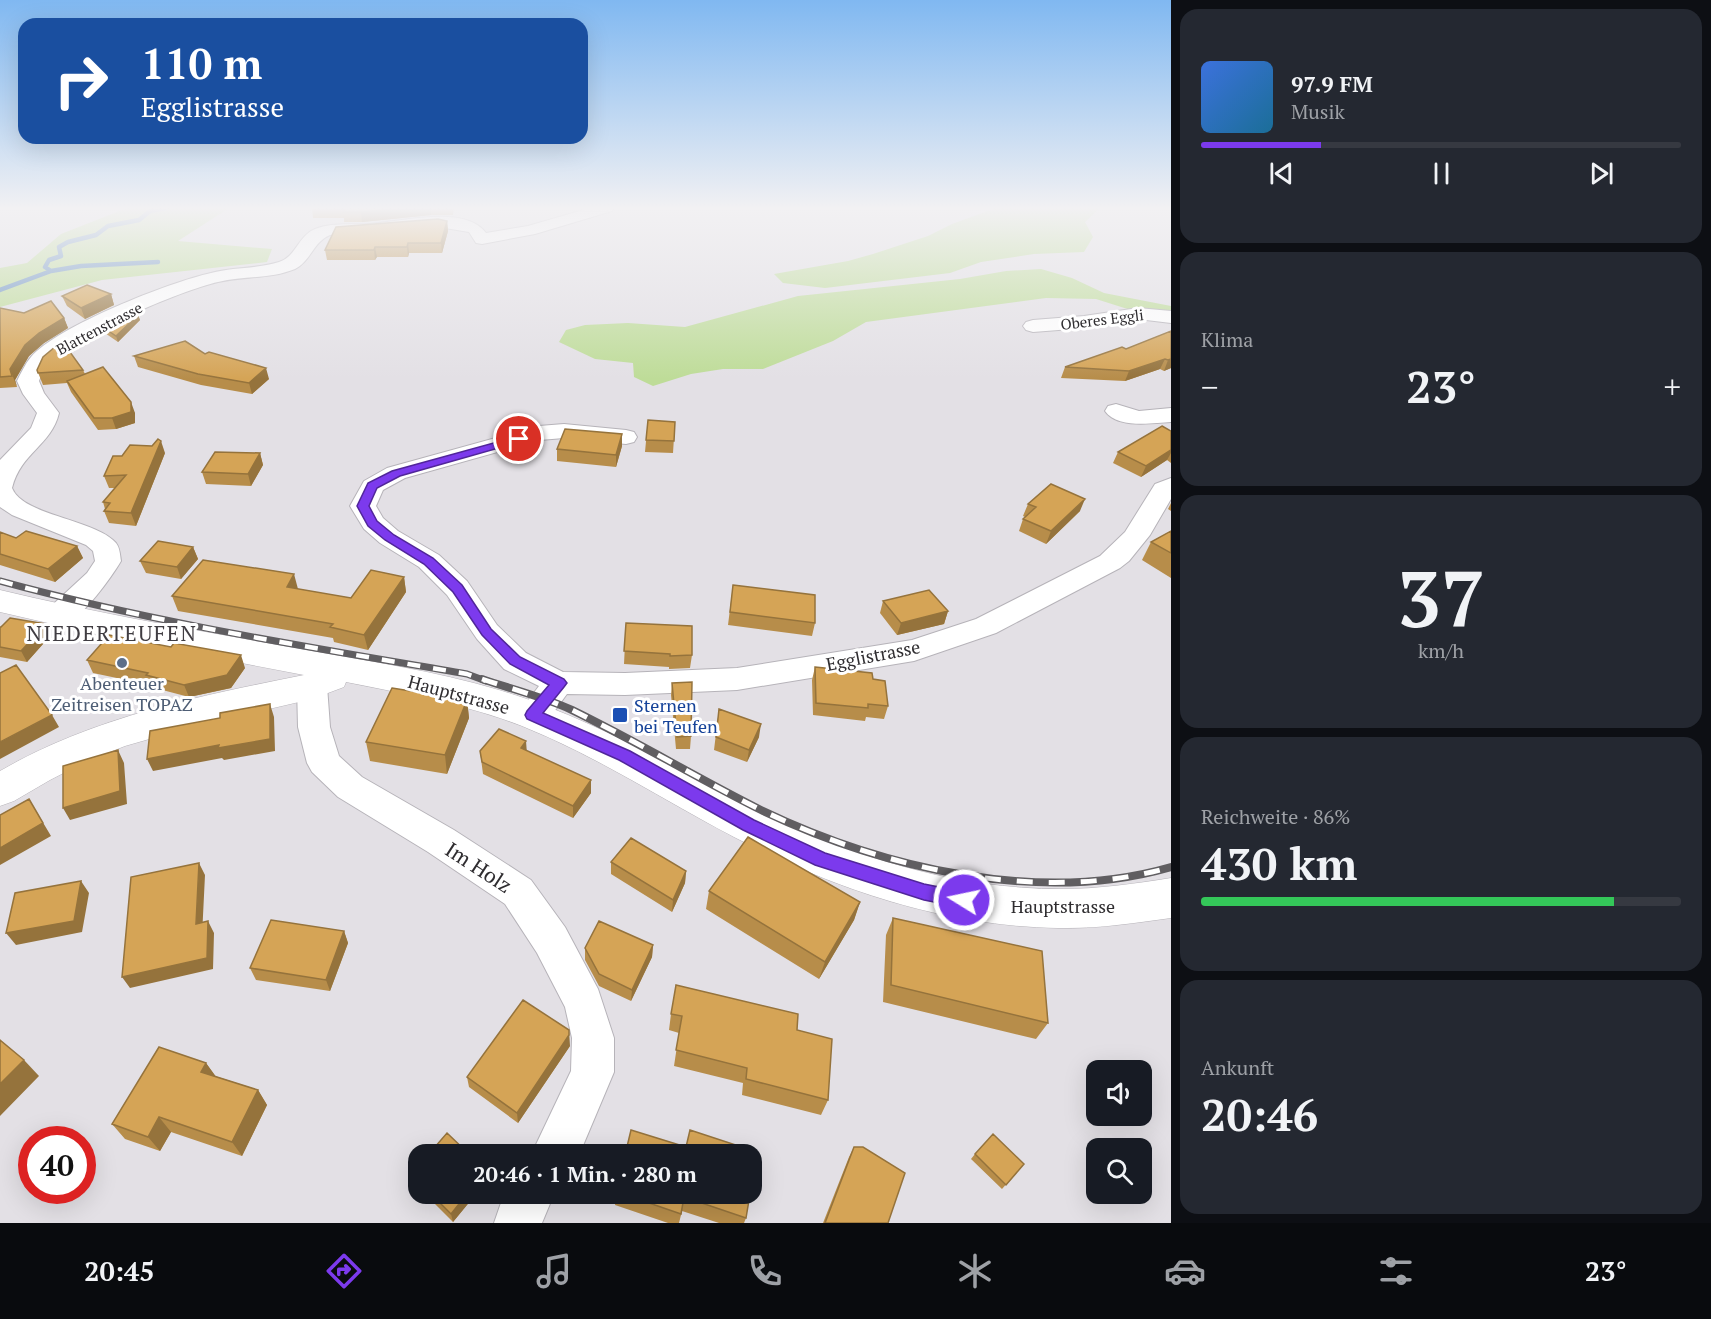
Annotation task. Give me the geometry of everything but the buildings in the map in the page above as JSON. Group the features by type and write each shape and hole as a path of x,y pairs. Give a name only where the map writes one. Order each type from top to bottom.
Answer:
{"street":[{"name":"Blattenstrasse","path":"58,616 97,579 108,561 106,548 95,539 21,510 4,499 0,488 5,470 15,456 34,440 46,424 48,413 41,401 31,392 28,381 39,362 89,329 156,298 213,278 287,265"},
{"name":"Oberes Eggli","path":"1032,326 1086,322 1137,312 1171,317"},
{"path":"1116,411 1137,418 1171,415"},
{"path":"533,715 559,683 515,661 486,632 457,588 429,561 389,537 372,523 363,506 372,486 396,473 539,433 564,431 626,437"},
{"name":"Egglistrasse","path":"559,683 625,684 737,679 914,650 986,626 1110,562 1134,540 1164,489 1171,485"},
{"name":"Hauptstrasse","path":"0,601 325,677 458,691 533,715 624,756 748,825 821,859 924,892 996,905 1056,910 1125,907 1171,897"},
{"path":"0,790 61,754 142,724 325,677"},
{"name":"Im Holz","path":"325,677 314,727 324,763 350,787 441,841 518,891 551,940 584,1003 593,1038 592,1072 560,1144"},
{"path":"518,1223 525,1204"}],"green space":[{"path":"16,265 239,265 102,280 0,307 0,268"},
{"path":"825,265 972,265 950,273 825,288 783,283 774,274"},
{"path":"1041,269 1072,278 1104,293 1171,306 1171,317 1137,312 1096,299 1046,298 866,322 833,341 763,369 723,369 691,374 653,386 634,377 633,363 595,359 559,342 566,330 585,325 628,323 685,327 798,296 960,279 1006,271"}],"waterway":[{"path":"46,265 45,267 51,271"},
{"path":"51,271 99,265"},
{"path":"0,290 51,271"}],"railway":[{"path":"0,581 174,622 467,674 486,681"},
{"path":"482,679 572,710 761,810 808,831 909,864 1015,881 1068,882 1120,878 1171,867"}],"place":[{"name":"Abenteuer Zeitreisen TOPAZ","path":"122,663"},
{"name":"Sternen bei Teufen","path":"620,715"}],"district":[{"name":"NIEDERTEUFEN","path":"112,633"}],"route":[{"path":"519,439 396,473 372,486 363,506 372,523 389,537 429,561 457,588 486,632 515,661 559,683 533,715 624,756 748,825 821,859 870,877 964,900"}]}
